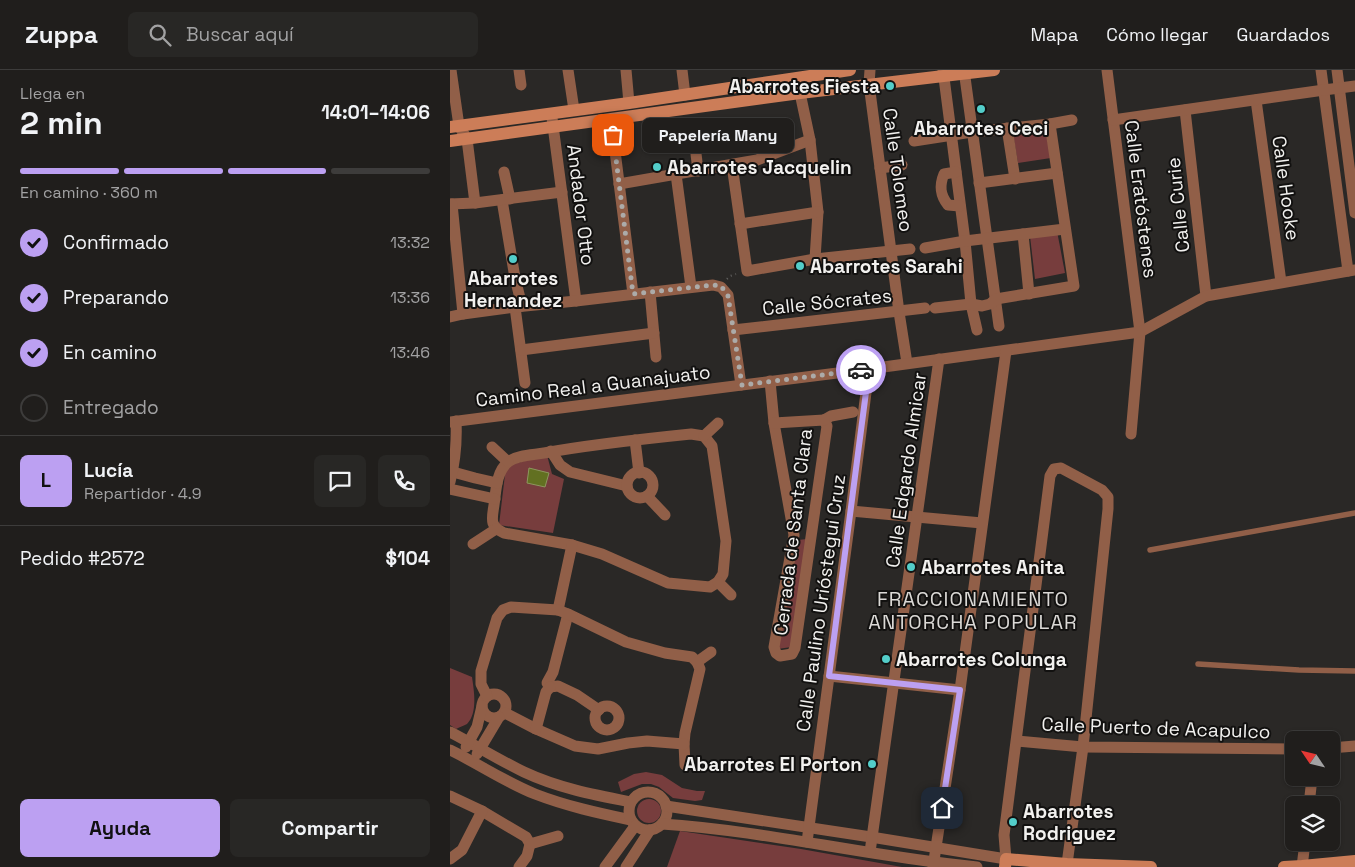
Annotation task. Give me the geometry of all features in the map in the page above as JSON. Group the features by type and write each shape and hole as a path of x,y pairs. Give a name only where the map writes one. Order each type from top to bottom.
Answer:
{"street":[{"path":"451,70 454,126 466,139 475,204"},
{"path":"519,70 520,85"},
{"path":"568,70 574,110"},
{"path":"626,70 630,104"},
{"path":"682,70 685,95"},
{"path":"454,126 630,104 850,70"},
{"name":"Calle Tolomeo","path":"870,70 869,84 907,363"},
{"path":"450,141 943,73 994,70"},
{"name":"Calle Eratóstenes","path":"1107,70 1140,332 1131,434"},
{"path":"1321,70 1351,270"},
{"path":"1337,70 1355,213"},
{"path":"964,72 999,326"},
{"path":"943,73 972,304 977,330"},
{"path":"1113,120 1355,86"},
{"path":"800,93 810,140 818,212 815,259"},
{"name":"Calle Hooke","path":"1256,100 1281,282"},
{"name":"Calle Curie","path":"1185,110 1206,296"},
{"name":"Andador Otto","path":"552,113 576,301"},
{"path":"611,119 633,294"},
{"path":"914,141 1072,120"},
{"path":"925,248 965,241 1065,229 1050,124"},
{"path":"1007,128 1015,179"},
{"path":"619,184 757,160 810,140"},
{"path":"695,145 698,171"},
{"path":"732,165 747,271 815,259 910,249"},
{"path":"880,168 902,165"},
{"path":"504,172 526,384"},
{"path":"956,172 944,174 940,184 943,199 948,205 960,206"},
{"path":"979,184 1057,173"},
{"path":"676,174 691,287"},
{"path":"463,314 456,302 451,204 475,204 562,192"},
{"path":"740,224 818,212"},
{"name":"Calle Sócrates","path":"733,330 930,308 972,304 982,306 990,304 996,299 1074,286 1065,229"},
{"path":"1023,234 1029,294"},
{"name":"Camino Real a Guanajuato","path":"453,421 869,369 1140,332 1206,296 1351,270"},
{"path":"450,317 518,307 691,287 721,286 728,296 742,385"},
{"path":"650,292 656,357"},
{"path":"521,350 654,332"},
{"path":"933,865 960,690 1006,351"},
{"name":"Calle Edgardo Almicar","path":"870,852 939,359"},
{"name":"Calle Paulino Urióstegui Cruz","path":"807,842 869,369"},
{"name":"Cerrada de Santa Clara","path":"770,381 774,423 794,535 774,647 776,653 780,656 792,654 795,648 827,426 824,420 831,416 853,412"},
{"path":"774,423 824,420"},
{"path":"453,421 457,434 451,477 474,478 497,483"},
{"path":"704,436 718,423"},
{"path":"691,434 704,436 712,446 726,541 723,574 718,582 710,587 668,583 602,554 572,545 504,533 496,529 492,522 497,483 501,470 508,462 518,457 574,447 634,440 691,434"},
{"path":"634,440 639,473"},
{"path":"492,447 508,462"},
{"path":"551,451 560,465 570,472 627,486"},
{"path":"1006,863 1004,835 1050,476 1054,469 1061,468 1102,490 1108,497 1083,747 1067,864"},
{"path":"639,473 647,475 652,480 652,489 643,498 634,497 627,486 629,479 639,473"},
{"path":"450,489 495,499"},
{"path":"647,496 664,516"},
{"path":"851,511 982,523"},
{"path":"473,544 496,529"},
{"path":"794,535 811,536"},
{"path":"536,729 547,682 553,672 572,545"},
{"path":"718,582 731,596"},
{"path":"684,744 647,741 628,742 598,749 575,746 502,715 489,717 484,712 485,701 481,684 481,671 497,618 503,610 511,607 563,612 626,642 665,653 692,657 700,669 684,744 685,765"},
{"path":"697,662 710,652"},
{"path":"829,676 960,690"},
{"path":"547,682 577,694 599,710"},
{"path":"461,755 477,727 485,701 490,695 498,695 504,699 506,706 472,762"},
{"path":"450,732 524,772 561,787 631,802"},
{"name":"Calle Puerto de Acapulco","path":"1017,741 1083,747 1285,749"},
{"path":"1340,747 1355,746"},
{"path":"450,750 502,779 535,794 633,823 645,830 655,829 662,824 666,812 663,800 659,796 647,792 636,797 631,802 629,808 629,814 633,823"},
{"path":"450,796 482,811 526,837 530,844 527,856 519,867"},
{"path":"666,806 871,837 1006,863 1151,867"},
{"path":"450,859 462,850 482,811"},
{"path":"605,867 633,823"},
{"path":"662,824 807,842 933,865 976,867"},
{"path":"626,867 650,830"},
{"path":"530,844 558,836"},
{"path":"1302,867 1304,851"},
{"path":"1284,867 1302,867 1355,861"}],"lane":[{"path":"1150,550 1355,513"},
{"path":"1198,664 1298,670 1355,671"}],"path":[{"path":"721,286 730,276 747,271"}],"shaded area":[{"path":"1045,128 1051,158 1018,163 1013,134"},
{"path":"1057,231 1065,273 1035,279 1030,236"},
{"path":"547,455 552,474 564,479 553,533 499,525 506,466"},
{"path":"529,468 549,473 545,487 527,483"},
{"path":"807,539 792,647 777,649 798,540"},
{"path":"450,668 472,677 474,689 473,714 467,724 456,729 450,725"},
{"path":"646,772 662,775 682,788 705,791 702,800 673,798 659,787 651,784 642,784 621,792 618,782 634,774"},
{"path":"649,799 654,800 660,806 660,816 654,822 649,823 644,822 638,816 637,811 638,806 644,800"},
{"path":"680,831 801,849 902,867 667,867"}],"way so far":[{"path":"613,135 633,294 713,285 721,286 728,296 742,385 861,370"}],"place":[{"name":"Abarrotes Fiesta","path":"890,86"},
{"name":"Abarrotes Ceci","path":"981,109"},
{"name":"Papelería Many","path":"613,135"},
{"name":"Abarrotes Jacquelin","path":"657,167"},
{"name":"Abarrotes Hernandez","path":"513,259"},
{"name":"Abarrotes Sarahi","path":"800,266"},
{"name":"Abarrotes Anita","path":"911,567"},
{"name":"Abarrotes Colunga","path":"886,659"},
{"name":"Abarrotes El Porton","path":"872,764"},
{"name":"Abarrotes Rodriguez","path":"1013,822"}],"district":[{"name":"FRACCIONAMIENTO ANTORCHA POPULAR","path":"973,610"}],"route":[{"path":"861,370 869,369 829,676 960,690 942,808"}]}
